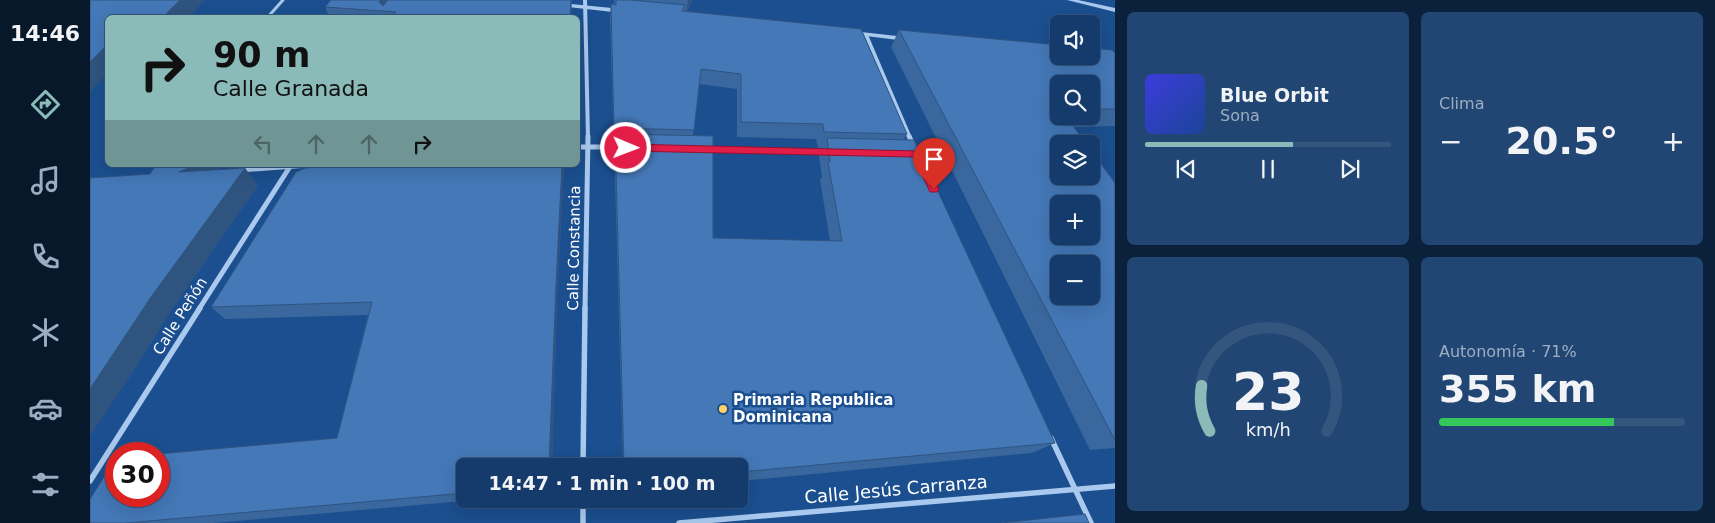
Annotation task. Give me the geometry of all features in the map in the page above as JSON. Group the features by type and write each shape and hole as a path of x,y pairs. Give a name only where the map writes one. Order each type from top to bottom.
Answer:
{"street":[{"path":"1070,0 1115,10"},
{"path":"556,5 586,4 634,12"},
{"name":"Calle Constancia","path":"583,458 588,147 586,4"},
{"path":"847,33 914,40"},
{"path":"866,35 917,154"},
{"path":"580,147 628,148"},
{"path":"697,149 837,152"},
{"path":"233,170 276,167"},
{"name":"Calle Peñón","path":"90,481 289,167"},
{"path":"1050,436 1091,523"},
{"name":"Calle Jesús Carranza","path":"679,523 1115,486"},
{"path":"582,523 583,508"}],"lane":[{"path":"270,15 283,0"}],"building":[{"path":"90,0 180,0 165,15 105,15 105,47 90,62"},
{"path":"331,0 381,0 379,2 383,6 388,0 571,0 570,15 394,15 396,12 325,7"},
{"path":"616,0 685,5 682,11 861,29 907,134 824,132 823,124 741,122 741,74 701,69 694,130 614,128 611,4 616,5"},
{"path":"899,30 1050,44 1050,65 1100,65 1100,49 1112,50 1115,53 1115,109 1100,109 1100,75 1050,75 1050,125 1072,125 1080,135 1050,135 1050,185 1100,185 1100,162 1115,183 1115,440"},
{"path":"615,134 713,136 713,238 842,241 828,162 830,162 827,138 914,140 1055,443 748,471 748,458 624,458"},
{"path":"155,167 190,167 179,172 245,168 151,297 90,389 90,178 150,174"},
{"path":"320,167 562,167 549,458 456,458 456,494 126,523 90,523 90,499 105,475 105,507 170,507 170,453 337,438 372,302 211,307 296,172 305,168"},
{"path":"1085,514 1089,523 1001,523"}],"place":[{"name":"Primaria Republica Dominicana","path":"723,409"}],"route":[{"path":"626,148 917,154 934,189"}]}
